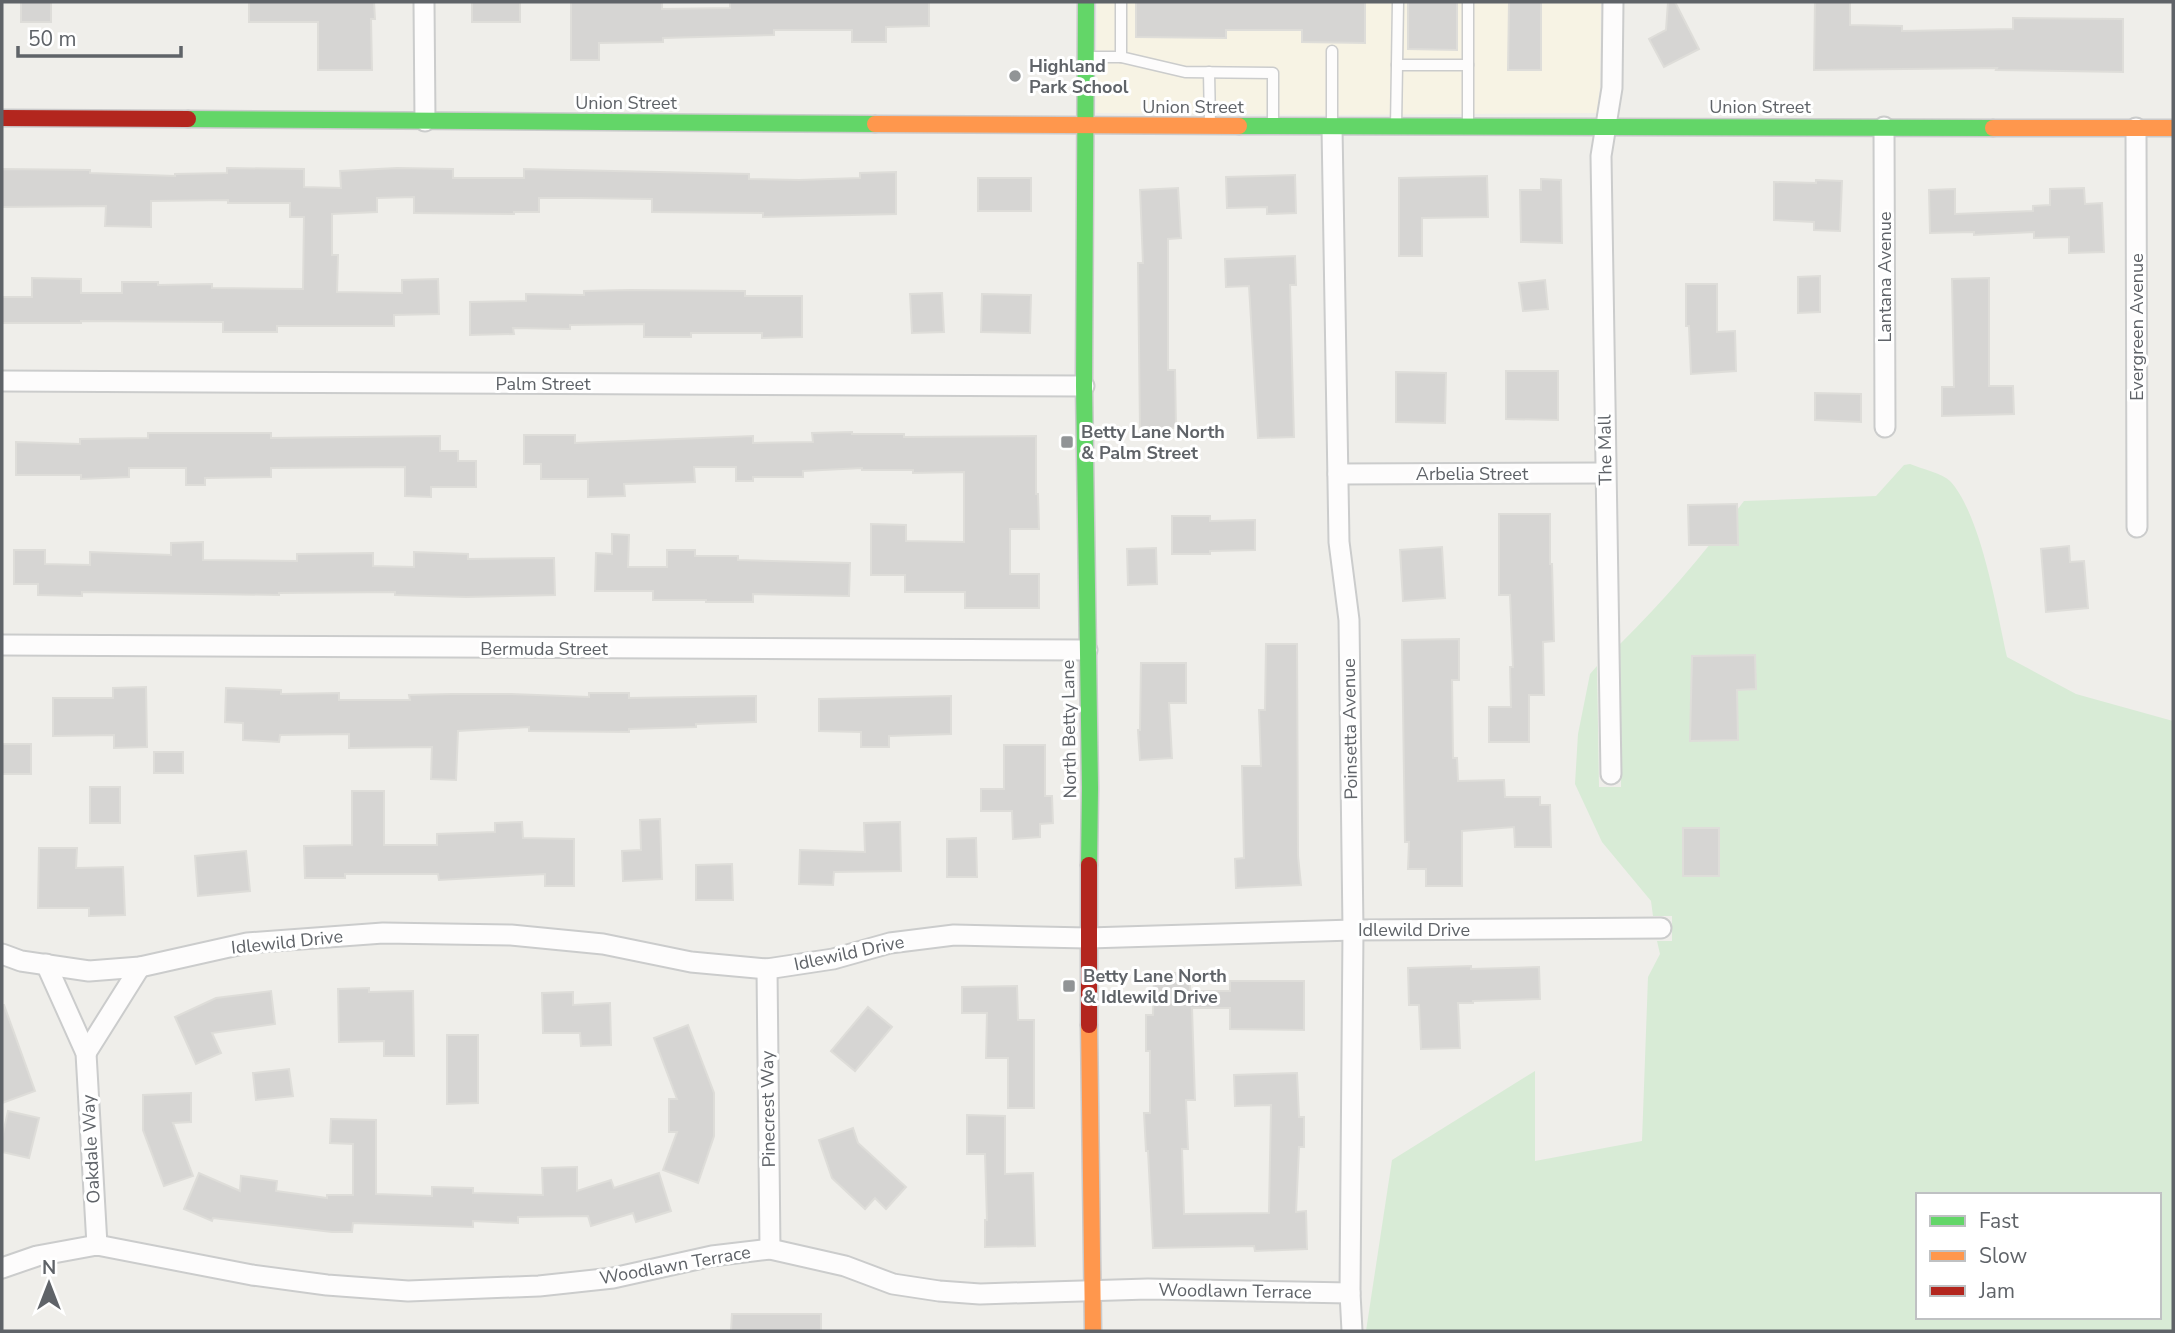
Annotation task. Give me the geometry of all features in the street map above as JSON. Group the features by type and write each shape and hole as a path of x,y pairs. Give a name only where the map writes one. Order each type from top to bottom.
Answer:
{"street":[{"path":"424,2 425,121"},
{"name":"North Betty Lane","path":"1086,2 1084,386 1090,788 1088,938 1093,1331"},
{"name":"The Mall","path":"1611,774 1601,156 1612,88 1613,2"},
{"name":"Union Street","path":"2,118 1273,127 2173,128"},
{"name":"Poinsetta Avenue","path":"1332,127 1339,542 1349,620 1353,930 1352,1331"},
{"name":"Lantana Avenue","path":"1884,127 1885,426"},
{"name":"Evergreen Avenue","path":"2136,128 2137,527"},
{"name":"Palm Street","path":"2,381 1084,386"},
{"name":"Arbelia Street","path":"1338,474 1605,473"},
{"name":"Bermuda Street","path":"2,645 1087,650"},
{"name":"Idlewild Drive","path":"2,954 21,961 89,971 140,967 247,943 383,933 511,935 603,944 691,962 767,969 833,959 890,943 954,934 1088,938 1353,930 1661,928"},
{"name":"Oakdale Way","path":"46,964 86,1053 97,1245"},
{"path":"86,1053 140,967"},
{"name":"Pinecrest Way","path":"767,969 770,1249"},
{"name":"Woodlawn Terrace","path":"2,1268 37,1256 97,1245 252,1275 327,1285 408,1291 539,1286 613,1278 712,1256 770,1249 845,1266 893,1284 939,1291 980,1294 1147,1289 1350,1293"}],"lane":[{"path":"1121,2 1121,57"},
{"path":"1396,127 1398,2"},
{"path":"1468,2 1468,126"},
{"path":"1332,51 1332,127"},
{"path":"1085,57 1121,57 1185,72 1273,73 1273,127"},
{"path":"1397,65 1468,65"},
{"path":"1209,72 1210,126"}],"shaded area":[{"path":"1097,2 1601,2 1597,113 1096,113"}],"green space":[{"path":"1910,464 1950,481 1971,516 1979,539 2007,657 2076,694 2173,721 2173,1331 1366,1331 1392,1160 1535,1071 1535,1161 1642,1141 1648,977 1660,954 1657,941 1672,941 1672,916 1653,916 1651,901 1602,842 1575,784 1578,734 1590,674 1597,666 1599,787 1621,787 1620,644 1684,575 1744,501 1876,496 1904,465"}],"building":[{"path":"21,2 51,2 51,22 21,22"},
{"path":"249,2 374,2 375,19 371,19 372,70 318,70 318,22 249,22"},
{"path":"472,2 520,2 520,22 472,22"},
{"path":"571,2 662,2 662,9 730,8 730,2 929,2 929,26 886,27 886,42 852,42 852,30 774,30 774,35 599,43 599,60 571,60"},
{"path":"1136,2 1365,2 1365,43 1302,42 1302,30 1226,30 1226,38 1136,37"},
{"path":"1408,2 1457,2 1457,50 1408,49"},
{"path":"1509,2 1541,2 1541,70 1508,70"},
{"path":"1668,2 1675,2 1699,49 1664,67 1649,39 1666,30"},
{"path":"1815,2 1850,2 1850,25 1902,26 1902,31 2013,29 2013,18 2123,19 2123,72 1996,70 1997,68 1814,70"},
{"path":"227,168 304,169 304,187 341,188 340,171 397,168 453,169 453,178 524,178 524,169 749,174 749,179 799,180 860,178 860,173 896,172 896,214 763,217 763,213 652,212 652,199 581,198 539,198 539,212 414,213 414,197 377,198 377,212 332,214 332,255 338,255 337,292 402,293 402,280 438,279 439,314 394,315 394,326 277,326 277,332 223,332 223,322 2,323 2,297 32,297 32,278 81,279 81,293 122,293 122,282 158,282 158,285 212,284 212,288 303,289 304,217 290,217 290,203 228,203 228,200 151,201 151,227 105,226 106,206 2,207 2,169 90,170 90,173 175,176 227,173"},
{"path":"1295,175 1296,213 1267,214 1267,207 1227,208 1226,177"},
{"path":"1487,176 1488,217 1422,218 1422,256 1399,256 1399,178"},
{"path":"978,178 1031,178 1031,211 978,211"},
{"path":"1541,179 1561,180 1562,243 1521,242 1520,190 1541,190"},
{"path":"1816,180 1842,181 1840,231 1814,230 1814,222 1774,220 1774,182 1816,183"},
{"path":"1178,188 1181,238 1168,239 1168,370 1175,370 1176,428 1140,429 1138,263 1143,263 1140,190"},
{"path":"2084,188 2085,204 2102,203 2104,252 2069,253 2069,237 2034,238 2034,232 1974,235 1974,232 1930,233 1929,190 1955,189 1955,214 2033,211 2033,206 2050,205 2050,189"},
{"path":"1295,256 1296,285 1290,285 1294,437 1258,438 1249,286 1226,287 1225,259"},
{"path":"1820,276 1820,312 1798,313 1798,277"},
{"path":"1989,278 1989,386 2013,386 2014,414 1942,416 1942,387 1954,387 1952,279"},
{"path":"1545,280 1548,309 1523,311 1519,283"},
{"path":"1686,284 1717,284 1717,332 1735,331 1736,371 1691,374 1689,326 1686,326"},
{"path":"584,291 745,291 745,296 802,296 802,337 762,338 762,333 691,333 691,337 644,337 644,324 570,325 570,329 513,328 514,334 470,335 470,302 526,301 526,294 584,295"},
{"path":"942,293 944,332 912,333 910,294"},
{"path":"982,294 1031,295 1030,333 981,332"},
{"path":"1506,371 1558,371 1558,420 1506,419"},
{"path":"1396,372 1446,373 1445,423 1396,422"},
{"path":"1815,393 1861,394 1861,422 1815,420"},
{"path":"148,433 271,433 271,438 440,436 440,451 458,451 458,461 476,461 476,487 431,487 431,497 405,496 405,467 271,468 271,477 205,478 205,485 186,485 186,468 129,468 129,477 81,479 81,475 16,475 16,442 80,444 80,439 148,438"},
{"path":"812,433 904,434 904,437 1036,436 1039,529 1010,529 1010,574 1039,574 1039,608 965,608 965,592 905,592 905,575 871,575 871,524 906,525 906,541 964,542 964,472 913,473 913,470 862,468 803,471 803,477 753,477 753,481 736,481 736,467 694,467 695,482 624,484 625,496 588,497 588,479 541,479 541,464 524,464 524,435 575,435 575,443 753,436 753,443 813,442"},
{"path":"1737,504 1738,545 1689,545 1688,505"},
{"path":"1499,514 1550,514 1554,641 1543,642 1544,695 1529,695 1529,742 1489,742 1489,707 1511,707 1510,667 1513,667 1510,595 1499,595"},
{"path":"1172,516 1210,516 1210,521 1255,520 1255,550 1172,554"},
{"path":"612,534 629,535 628,567 667,567 667,550 695,550 695,556 738,556 738,560 850,563 849,596 753,594 753,602 706,602 653,600 653,591 595,591 596,553 612,554"},
{"path":"203,542 203,560 297,561 297,554 373,553 373,566 414,567 414,552 468,554 468,559 554,558 555,595 466,597 395,595 395,592 279,595 82,592 82,596 38,595 38,584 14,584 14,550 45,550 45,564 90,565 90,552 171,555 171,543"},
{"path":"2069,546 2070,562 2084,561 2088,608 2046,612 2041,549"},
{"path":"1442,547 1445,598 1403,601 1400,550"},
{"path":"1156,548 1157,584 1128,585 1127,549"},
{"path":"1459,639 1459,680 1452,680 1453,758 1457,758 1458,781 1504,780 1505,797 1540,797 1540,805 1550,805 1551,847 1515,847 1514,827 1462,831 1462,886 1426,886 1426,869 1408,869 1409,842 1405,842 1402,640"},
{"path":"1266,644 1297,644 1298,856 1301,885 1236,888 1235,859 1244,858 1242,766 1261,766 1259,710 1265,710"},
{"path":"1755,655 1756,689 1737,690 1738,740 1690,741 1692,656"},
{"path":"1141,663 1186,663 1186,703 1169,703 1172,758 1140,760 1138,730"},
{"path":"146,687 147,747 114,748 114,735 53,736 53,698 113,698 113,688"},
{"path":"226,688 281,690 281,694 339,693 339,700 410,700 409,695 452,694 589,697 589,693 629,693 629,698 756,696 756,722 629,729 629,732 529,731 529,727 458,731 456,780 431,779 432,747 349,748 349,734 280,735 279,742 243,740 243,723 225,722"},
{"path":"951,696 951,734 889,736 889,747 861,747 861,732 819,731 819,699"},
{"path":"2,744 31,744 31,774 2,774"},
{"path":"1004,745 1045,745 1045,796 1052,796 1053,823 1040,824 1040,837 1013,839 1012,811 981,811 981,789 1004,789"},
{"path":"154,752 183,752 183,773 154,773"},
{"path":"90,787 120,787 120,823 90,823"},
{"path":"352,791 384,791 384,845 437,845 437,834 495,832 495,823 522,822 523,838 574,839 574,886 545,886 545,874 439,880 438,874 345,874 345,878 305,878 304,846 352,845"},
{"path":"660,819 662,879 623,881 622,851 641,850 640,820"},
{"path":"900,822 901,871 834,872 833,885 799,884 800,850 865,852 864,823"},
{"path":"1683,828 1719,828 1719,876 1683,876"},
{"path":"976,838 977,877 947,877 947,839"},
{"path":"39,848 77,848 76,868 123,867 125,915 89,916 89,908 38,908"},
{"path":"246,851 250,891 198,896 195,856"},
{"path":"732,864 733,900 696,900 696,865"},
{"path":"1471,966 1471,969 1539,967 1540,999 1458,1003 1460,1048 1421,1049 1419,1005 1409,1005 1408,968"},
{"path":"1154,973 1190,973 1190,991 1230,991 1230,981 1304,981 1304,1030 1230,1029 1230,1008 1192,1008 1195,1100 1186,1100 1188,1149 1182,1149 1184,1214 1269,1213 1271,1105 1235,1106 1234,1075 1297,1073 1299,1117 1304,1117 1304,1147 1299,1147 1296,1212 1306,1211 1307,1249 1255,1251 1254,1246 1153,1248 1144,1113 1150,1113 1150,1051 1146,1051 1146,1015 1153,1015"},
{"path":"1017,986 1018,1020 1034,1020 1034,1108 1008,1108 1008,1058 986,1058 987,1013 962,1013 962,987"},
{"path":"369,988 369,992 413,991 414,1056 384,1056 384,1041 339,1042 338,989"},
{"path":"271,991 275,1024 212,1033 221,1053 196,1064 175,1017 216,998"},
{"path":"573,992 573,1005 610,1003 611,1045 581,1046 580,1033 543,1033 542,993"},
{"path":"2,1005 35,1091 2,1103"},
{"path":"868,1007 892,1027 855,1071 831,1051"},
{"path":"688,1025 714,1093 714,1136 698,1183 663,1170 677,1132 669,1132 669,1099 677,1099 654,1038"},
{"path":"447,1035 478,1035 478,1103 447,1104"},
{"path":"289,1069 293,1096 256,1100 253,1073"},
{"path":"191,1093 191,1122 173,1123 193,1176 164,1186 143,1130 143,1095"},
{"path":"8,1111 39,1118 29,1158 2,1152"},
{"path":"967,1115 1005,1116 1005,1174 1033,1173 1035,1246 985,1247 985,1154 967,1154"},
{"path":"331,1119 376,1120 376,1194 432,1196 432,1187 473,1188 473,1193 543,1195 542,1168 577,1167 577,1191 611,1180 614,1188 659,1173 671,1211 636,1222 633,1213 591,1226 588,1216 518,1217 518,1223 473,1221 473,1227 353,1223 352,1232 332,1232 213,1218 212,1221 184,1209 199,1173 240,1191 241,1176 277,1181 276,1191 327,1198 327,1195 353,1195 353,1144 330,1143"},
{"path":"853,1128 858,1143 906,1187 886,1209 875,1198 865,1209 832,1178 819,1140"},
{"path":"732,1314 821,1314 821,1331 731,1331"}],"traffic: fast":[{"path":"1086,2 1084,386 1089,865"},
{"path":"188,119 875,124"},
{"path":"1239,126 1993,128"}],"traffic: slow":[{"path":"875,124 1239,126"},
{"path":"1993,128 2173,128"},
{"path":"1089,1025 1093,1331"}],"traffic: jam":[{"path":"2,118 188,119"},
{"path":"1089,865 1089,1025"}],"place":[{"name":"Highland Park School","path":"1015,76"},
{"name":"Betty Lane North & Palm Street","path":"1067,442"},
{"name":"Betty Lane North & Idlewild Drive","path":"1069,986"}]}
